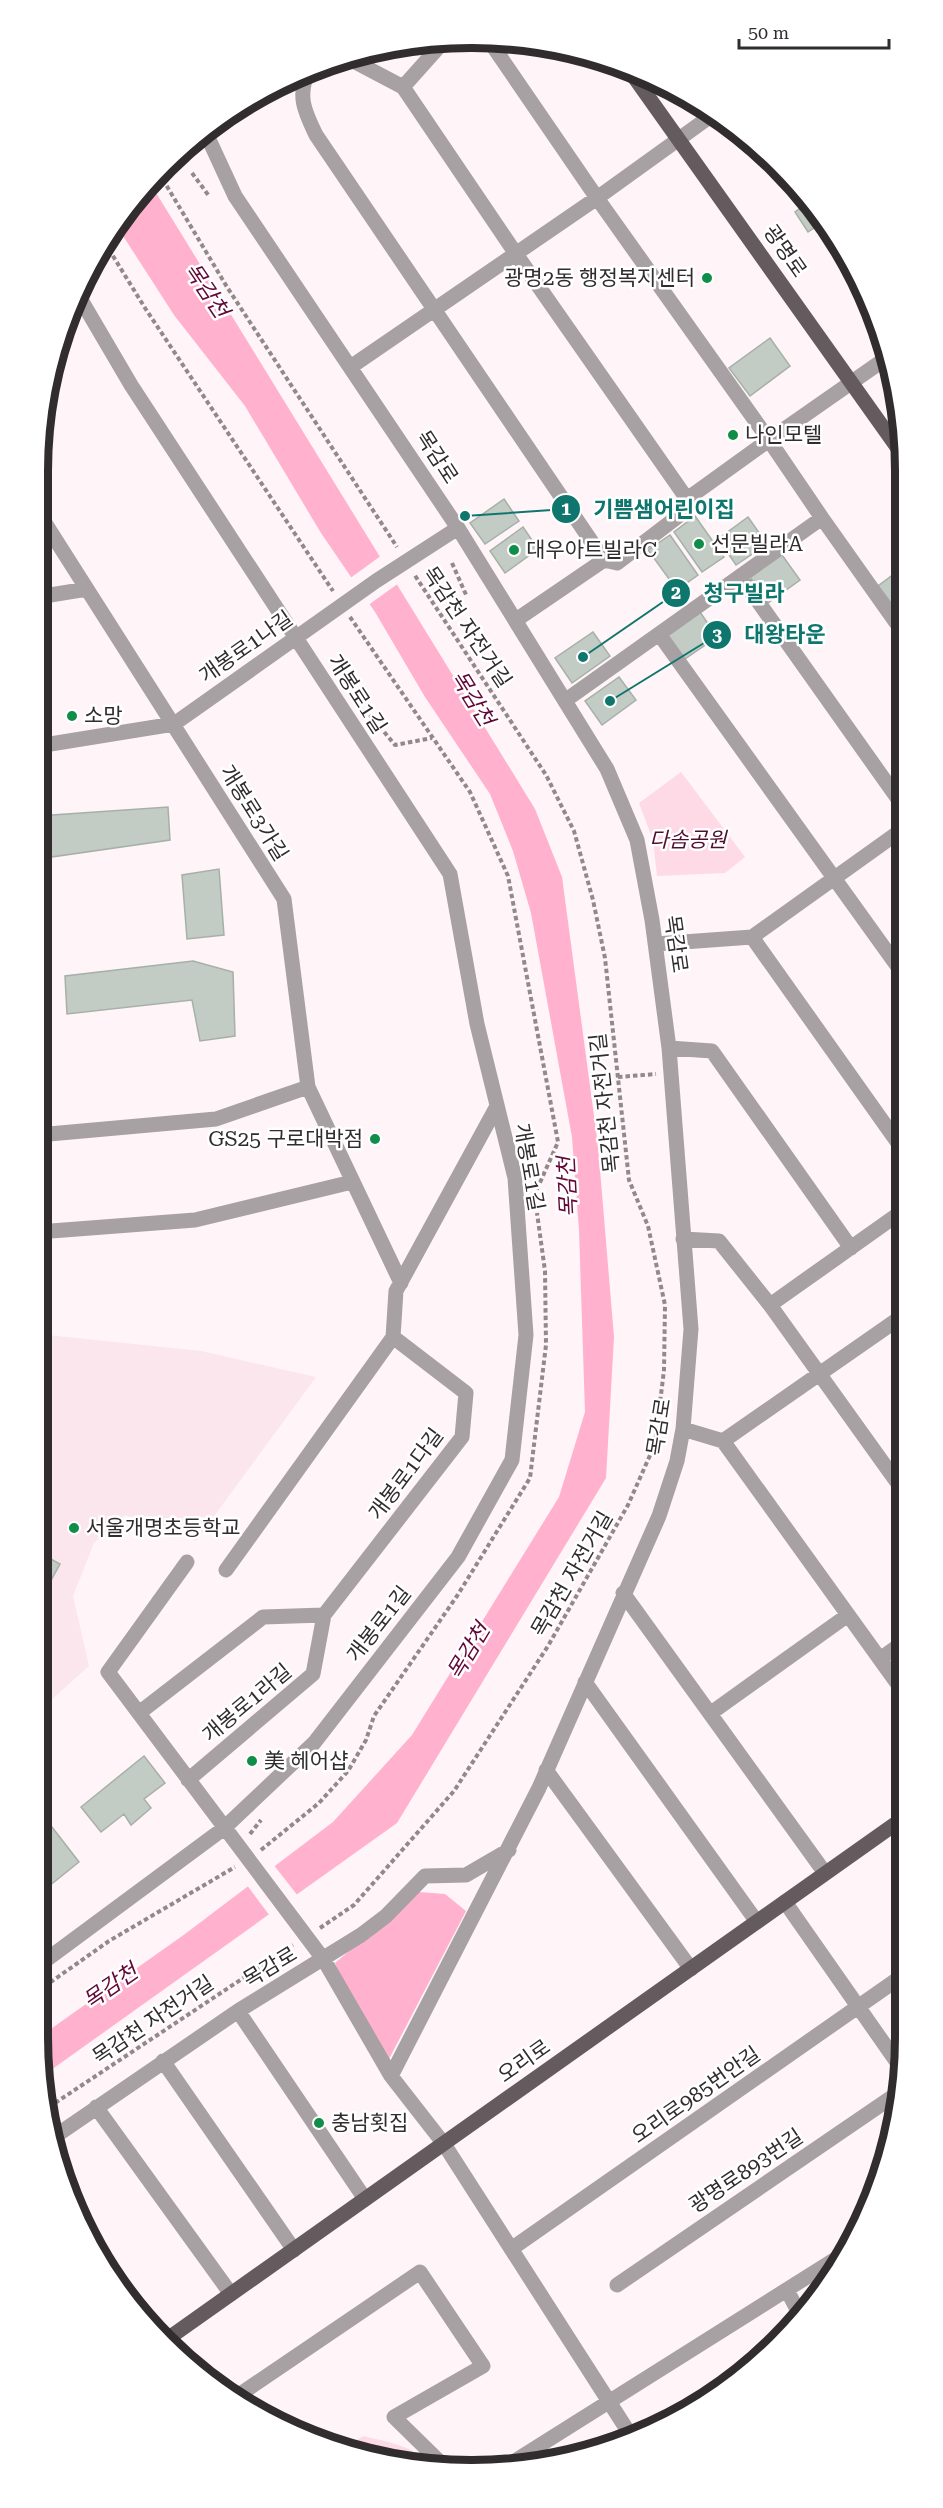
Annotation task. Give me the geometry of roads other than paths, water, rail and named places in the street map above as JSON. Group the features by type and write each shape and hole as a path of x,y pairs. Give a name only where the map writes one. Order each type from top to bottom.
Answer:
{"main road":[{"name":"광명로","path":"638,82 894,442"},
{"name":"오리로","path":"172,2336 895,1824"}],"street":[{"path":"495,49 895,621"},
{"path":"403,87 436,50"},
{"path":"303,83 302,105 316,135 604,560 617,563 688,508 687,499 403,87 358,63"},
{"path":"352,366 597,198 706,119"},
{"name":"목감로","path":"209,140 235,196 352,366 458,528 607,769 637,840 656,944 669,1048 691,1329 683,1429 677,1461 659,1516 509,1850 391,2076"},
{"name":"개봉로1길","path":"48,1958 227,1833 314,1743 458,1557 512,1460 526,1335 515,1178 477,1024 450,874 131,385 83,303"},
{"path":"687,499 881,362"},
{"path":"566,700 822,518"},
{"name":"개봉로3가길","path":"48,528 284,899 308,1087 400,1283"},
{"name":"개봉로1나길","path":"48,744 174,724 294,638 458,528"},
{"path":"516,620 604,560"},
{"path":"740,576 895,795"},
{"path":"48,595 87,589"},
{"path":"659,634 895,963"},
{"path":"656,944 752,937 895,835"},
{"path":"752,937 895,1139"},
{"path":"669,1048 712,1051 851,1248"},
{"path":"48,1134 216,1119 308,1087"},
{"path":"226,1570 393,1337 396,1291 497,1106"},
{"path":"48,1231 195,1220 352,1182"},
{"path":"770,1305 895,1216"},
{"path":"683,1239 719,1241 770,1305 895,1480"},
{"path":"723,1441 819,1374 895,1325"},
{"name":"개봉로1다길","path":"324,1615 462,1437 466,1393 393,1337"},
{"path":"683,1429 723,1441 895,1680"},
{"path":"188,1562 108,1672 319,1954 391,2076 444,2144 627,2431"},
{"path":"623,1593 825,1873"},
{"path":"139,1713 263,1617 324,1615"},
{"name":"개봉로1라길","path":"188,1780 313,1674 324,1615"},
{"path":"711,1713 848,1615"},
{"path":"880,1659 895,1648"},
{"path":"585,1682 757,1922"},
{"path":"546,1770 691,1968"},
{"name":"목감로","path":"59,2133 319,1954 386,1916 425,1876 466,1875 509,1850"},
{"path":"785,1902 894,2058"},
{"name":"오리로985번안길","path":"511,2249 895,1981"},
{"path":"238,2011 365,2199"},
{"path":"163,2061 294,2250"},
{"name":"광명로893번길","path":"617,2284 890,2098"},
{"path":"96,2108 231,2294"},
{"path":"522,2457 829,2263"},
{"path":"242,2393 420,2272 483,2366 394,2417 436,2458"},
{"path":"787,2290 796,2308"}],"water":[{"name":"목감천","path":"155,190 535,809 562,877 598,1146 614,1337 606,1478 397,1823 50,2071 48,2031 185,1934 333,1822 412,1735 559,1497 585,1412 579,1230 572,1137 531,913 513,851 490,794 425,697 375,612 321,533 245,406 174,315 121,233"},
{"path":"419,1892 445,1894 466,1911 389,2059 345,1989 335,1963"}],"place":[{"name":"광명2동 행정복지센터","path":"707,278"},
{"name":"나인모텔","path":"733,435"},
{"name":"기쁨샘어린이집","path":"465,516"},
{"name":"선문빌라A","path":"699,544"},
{"name":"대우아트빌라C","path":"514,550"},
{"name":"청구빌라","path":"583,657"},
{"name":"대왕타운","path":"610,701"},
{"name":"소망","path":"72,716"},
{"name":"GS25 구로대박점","path":"375,1139"},
{"name":"서울개명초등학교","path":"74,1528"},
{"name":"美 헤어샵","path":"252,1761"},
{"name":"충남횟집","path":"319,2123"}],"park label":[{"name":"다솜공원","path":"688,840"}]}
